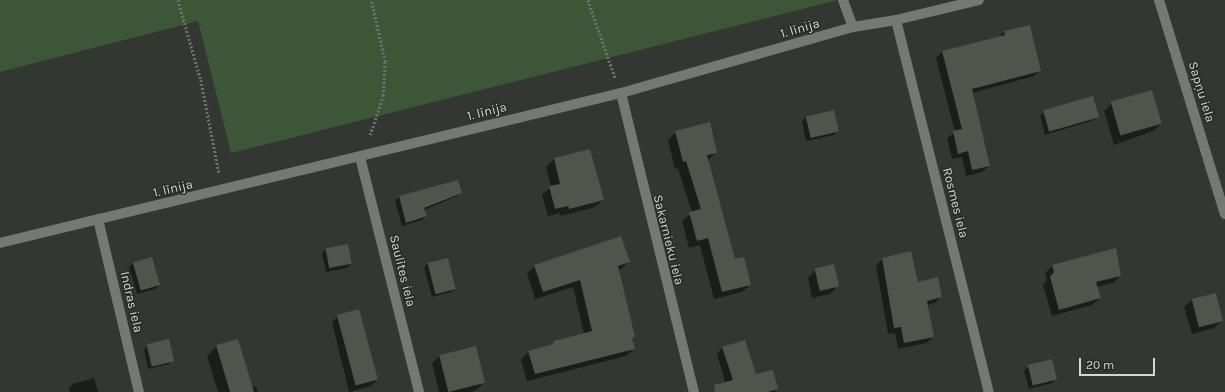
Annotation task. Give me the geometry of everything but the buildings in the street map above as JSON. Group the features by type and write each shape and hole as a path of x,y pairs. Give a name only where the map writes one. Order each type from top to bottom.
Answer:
{"street":[{"path":"843,0 853,27"},
{"name":"1. līnija","path":"0,243 223,191 621,93 853,27 896,20 979,0"},
{"name":"Sapņu iela","path":"1159,0 1225,214"},
{"name":"Rosmes iela","path":"896,20 989,392"},
{"name":"Sakarnieku iela","path":"621,93 694,392"},
{"name":"Saulītes iela","path":"360,157 419,392"},
{"name":"Indras iela","path":"98,219 139,392"}],"path":[{"path":"178,0 201,80 223,191"},
{"path":"371,0 385,62 383,96 370,134 374,154"},
{"path":"588,0 621,93"}],"green space":[{"path":"0,0 838,0 231,153 198,21 0,72"}]}
